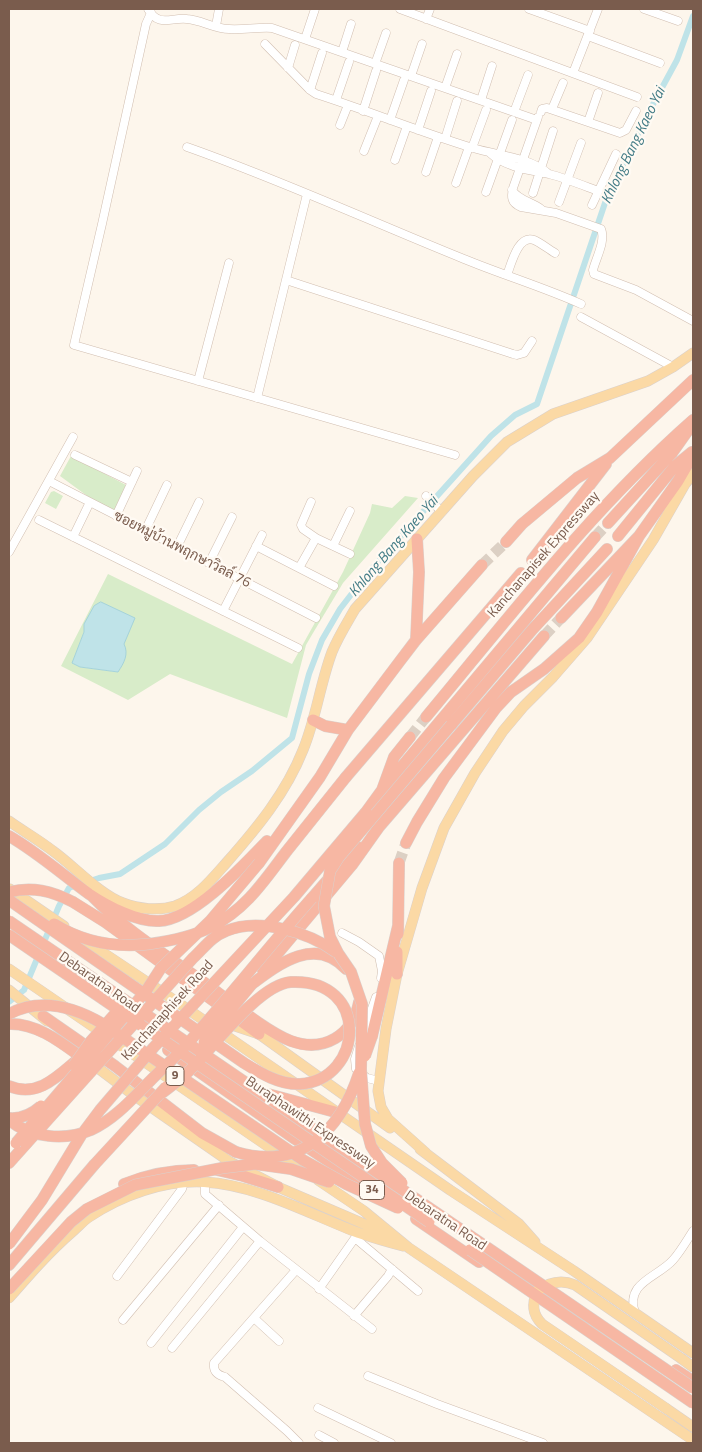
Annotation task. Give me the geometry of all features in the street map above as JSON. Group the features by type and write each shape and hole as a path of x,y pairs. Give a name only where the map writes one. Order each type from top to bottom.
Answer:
{"highway":[{"name":"Kanchanapisek Expressway","path":"506,542 522,524 577,478 610,458 693,380"},
{"name":"Kanchanapisek Expressway","path":"426,717 616,494 660,449 693,420"},
{"path":"608,523 672,452 693,424"},
{"path":"618,536 675,466 693,450"},
{"path":"406,843 444,778 496,708 511,692 544,669 579,638 597,612 639,536 678,481 693,455"},
{"path":"532,560 610,458"},
{"path":"561,618 639,536"},
{"path":"382,790 595,537"},
{"path":"416,640 419,572 417,539"},
{"path":"435,1212 382,1163 370,1146 365,1124 362,1078 362,1004 351,972 330,937 324,906 330,871 362,828 494,674 607,549"},
{"path":"92,896 139,919 160,922 179,916 214,893 290,819 320,777 348,730 416,640 482,566"},
{"path":"9,893 60,928 93,942 111,945 132,946 186,937 211,927 227,917 261,887 346,777 521,573"},
{"path":"9,1119 22,1129 46,1136 78,1134 101,1124 120,1110 189,1043 276,938 316,901 345,860 379,827 544,636"},
{"path":"313,720 325,726 348,730"},
{"path":"382,790 394,757 410,737"},
{"name":"Kanchanaphisek Road","path":"9,1244 42,1200 82,1134 100,1110 154,1047 294,897 366,812 382,790"},
{"name":"Kanchanaphisek Road","path":"9,1152 21,1143 146,991 161,968 210,920 259,863 290,819"},
{"path":"9,836 92,896 116,918 260,1022 291,1041 308,1044 324,1043 339,1037 351,1025 357,1014 360,1001 356,985 345,967 339,961 315,953 297,956 282,963 252,984"},
{"path":"397,974 399,863"},
{"path":"9,893 30,889 47,891 73,902 105,922 259,1034"},
{"path":"9,900 90,957 155,1001 203,1035 211,1040 219,1046 244,1063 263,1074 281,1081 298,1084 312,1082 334,1068 346,1052 349,1037 350,1022 344,1007 336,996 323,987 307,982 288,982 269,991 245,1011 220,1038 214,1045 208,1052 189,1072 162,1093"},
{"name":"9","path":"9,1265 94,1165 162,1093 252,984 316,901"},
{"name":"Debaratna Road","path":"9,915 268,1094 693,1381"},
{"name":"Buraphawithi Expressway","path":"9,921 693,1388"},
{"path":"9,1163 21,1143 210,941 225,931 250,926 286,929 315,939 338,953"},
{"path":"42,1016 115,1066 202,1134 236,1152 253,1157 273,1157 288,1154 313,1143 338,1119 347,1104 372,1036 398,926"},
{"name":"Debaratna Road","path":"9,936 54,970 295,1139 693,1408"},
{"name":"Buraphawithi Expressway","path":"9,936 693,1403"},
{"path":"9,1086 15,1089 28,1090 47,1085 57,1078 78,1060 142,983 161,968"},
{"path":"9,1014 29,1007 43,1005 63,1006 84,1013 120,1035 303,1160 364,1193 429,1222"},
{"path":"12,1024 38,1030 100,1070"},
{"path":"9,1119 32,1114 44,1104 66,1082 78,1060"},
{"path":"268,1094 335,1112"},
{"path":"9,1289 71,1222 86,1209 135,1185 222,1168 255,1164 291,1169 364,1193"},
{"path":"9,1284 86,1206 107,1193 143,1177 166,1172 218,1170 278,1186"}],"main road":[{"path":"9,822 53,851 122,903 142,908 160,909 175,906 204,887 269,812 287,783 303,751 340,633 355,609 417,539 507,442 533,424 553,414 648,381 693,353"},
{"path":"426,1153 388,1119 381,1107 378,1091 386,1029 397,974 422,888 444,828 475,773 503,731 587,638 653,540 685,484 693,474"},
{"name":"Debaratna Road","path":"9,888 335,1112 635,1312 693,1354"},
{"name":"34","path":"13,972 364,1211 408,1248 693,1440"},
{"path":"9,990 42,1016 100,1070 219,1156 278,1186 397,1239"},
{"path":"186,1008 259,1034 426,1153 519,1224 544,1252"},
{"path":"9,1298 59,1244 88,1218 112,1203 136,1193 184,1182 205,1182 242,1188 357,1235 408,1248"},
{"path":"693,1367 575,1285 553,1282 537,1291 533,1302 534,1311 542,1324 693,1427"}],"street":[{"path":"216,26 219,9"},
{"path":"305,39 315,9"},
{"path":"400,9 638,97"},
{"path":"426,19 430,9"},
{"path":"529,9 660,62"},
{"path":"573,73 598,9"},
{"path":"644,9 678,22"},
{"path":"149,11 160,20 169,21 186,18 230,30 272,28 342,52 376,67 481,100 513,116 539,116"},
{"path":"149,11 74,345 455,455"},
{"path":"342,52 351,24"},
{"path":"363,111 386,33"},
{"path":"265,44 310,90 363,111 598,191"},
{"path":"390,120 422,44"},
{"path":"288,68 295,45"},
{"path":"310,90 322,53"},
{"path":"445,88 457,54"},
{"path":"336,100 349,62"},
{"path":"481,100 492,66"},
{"path":"486,192 528,75"},
{"path":"552,110 563,83"},
{"path":"418,130 431,91"},
{"path":"588,122 598,93"},
{"path":"426,172 457,101"},
{"path":"340,125 348,105"},
{"path":"636,111 626,130 620,133 544,108 539,116 511,197 516,205 585,222 601,229 603,234 593,270 594,274 636,290 693,321"},
{"path":"456,183 486,110"},
{"path":"364,151 378,116"},
{"path":"395,160 407,126"},
{"path":"533,193 554,132"},
{"path":"559,202 582,144"},
{"path":"186,147 248,169 466,260 579,303"},
{"path":"592,205 616,154"},
{"path":"257,398 307,194"},
{"path":"507,275 523,241 528,239 534,240 555,253"},
{"path":"198,381 229,263"},
{"path":"286,280 517,355 524,353 532,341"},
{"path":"581,317 673,367"},
{"path":"9,552 73,437"},
{"path":"75,455 132,482"},
{"path":"116,516 137,471"},
{"name":"ซอยหมู่บ้านพฤกษาวิลล์ 76","path":"49,481 316,618"},
{"path":"145,531 167,485"},
{"path":"426,496 442,512"},
{"path":"73,537 90,502"},
{"path":"177,547 199,502"},
{"path":"311,502 301,525 303,529 316,538 350,554"},
{"path":"333,546 350,511"},
{"path":"209,563 232,517"},
{"path":"38,520 298,648"},
{"path":"223,611 262,535"},
{"path":"299,568 316,538"},
{"path":"256,546 334,586"},
{"path":"342,933 373,950 382,961 382,971 374,1004 354,1065 359,1073 379,1081"},
{"path":"117,1276 182,1189 184,1182"},
{"path":"205,1182 205,1194 260,1241 372,1330"},
{"path":"123,1320 219,1206"},
{"path":"151,1343 243,1227"},
{"path":"635,1312 632,1301 635,1291 649,1277 672,1260 693,1230"},
{"path":"319,1289 357,1235 418,1291"},
{"path":"172,1348 260,1241"},
{"path":"354,1316 392,1269"},
{"path":"296,1270 214,1363 215,1371 220,1376 225,1377 299,1443"},
{"path":"254,1318 279,1341"},
{"path":"368,1376 437,1404 544,1443"},
{"path":"318,1408 391,1443"},
{"path":"319,1435 334,1443"}],"green space":[{"path":"71,456 126,485 114,511 90,498 60,476"},
{"path":"54,491 63,496 56,509 45,503 51,492"},
{"path":"405,496 418,498 343,583 313,633 306,645 287,718 170,674 128,700 61,666 108,574 292,664 343,572 370,513 372,504 392,508","holes":["84,624 118,672 80,667 73,663 84,632"]}],"water":[{"path":"101,602 135,618 124,644 125,658 118,672 80,667 72,663 84,632 84,624 94,606"}],"waterway":[{"name":"Khlong Bang Kaeo Yai","path":"87,882 120,874 165,844 199,810 252,771 292,738 309,674 322,640 340,609 367,574 491,436 515,415 537,404 607,197 677,60 693,16"},
{"name":"Khlong Bang Kaeo Yai","path":"9,1002 24,990 59,906 69,888 77,885"}],"tunnel":[{"path":"595,537 608,523"},
{"path":"482,565 506,542"},
{"path":"544,636 561,618"},
{"path":"410,737 426,717"},
{"path":"399,863 406,843"}]}
